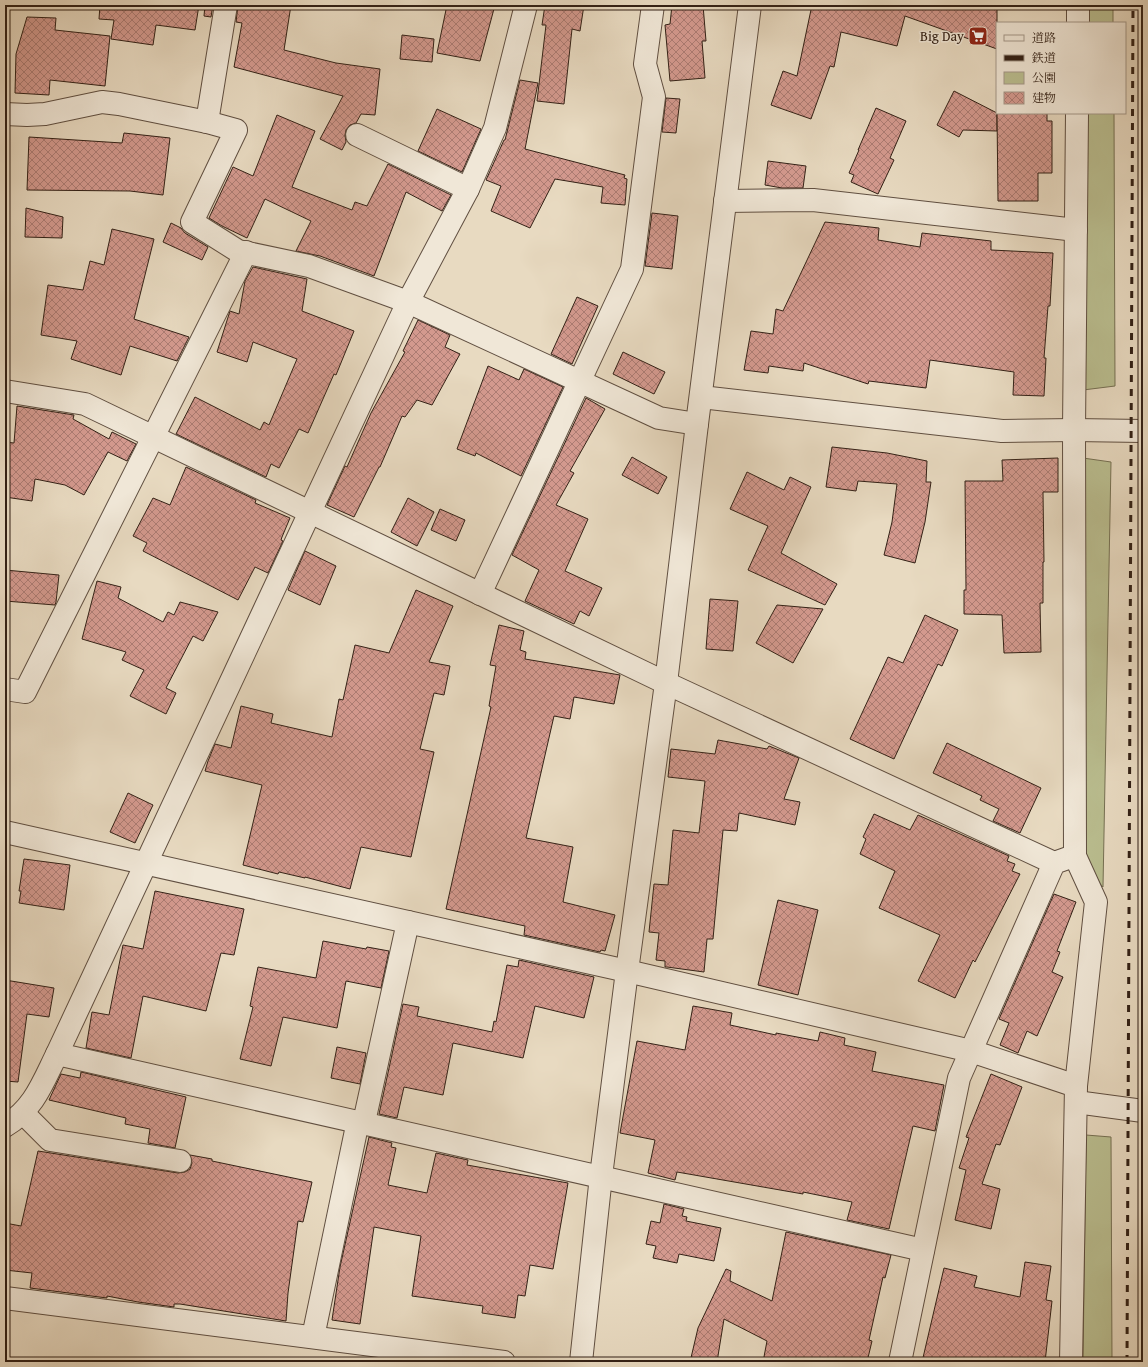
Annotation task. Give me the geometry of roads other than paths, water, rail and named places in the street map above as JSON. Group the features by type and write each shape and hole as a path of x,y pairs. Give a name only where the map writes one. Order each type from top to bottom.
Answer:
{"street":[{"path":"207,122 226,5"},
{"path":"5,1126 17,1119 32,1102 57,1054 408,302 468,189 495,128 526,5"},
{"path":"480,594 632,269 654,97 645,64 653,5"},
{"path":"582,1362 601,1176 666,683 696,424 701,397 724,201 750,5"},
{"path":"1078,5 1078,22"},
{"path":"5,114 45,114 102,102 207,122 236,130 192,222 238,251 309,266 408,302 659,418 696,424"},
{"path":"1071,1362 1076,1094 1096,902 1075,856 1074,430 1077,114"},
{"path":"357,135 468,189"},
{"path":"724,201 813,200 1076,230"},
{"path":"5,689 26,692 246,252"},
{"path":"5,390 85,404 666,683 1054,863 1075,856"},
{"path":"701,397 1002,431 1143,431"},
{"path":"5,832 627,971 971,1051 1076,1094 1143,1111"},
{"path":"900,1362 959,1078 1054,863"},
{"path":"313,1337 408,922"},
{"path":"57,1054 923,1250"},
{"path":"23,1113 50,1140 180,1161"},
{"path":"5,1298 504,1362"}],"railway":[{"path":"1127,1362 1133,5"},
{"path":"1142,1362 1143,1260"}],"place":[{"name":"Big Day","path":"978,36"}]}
